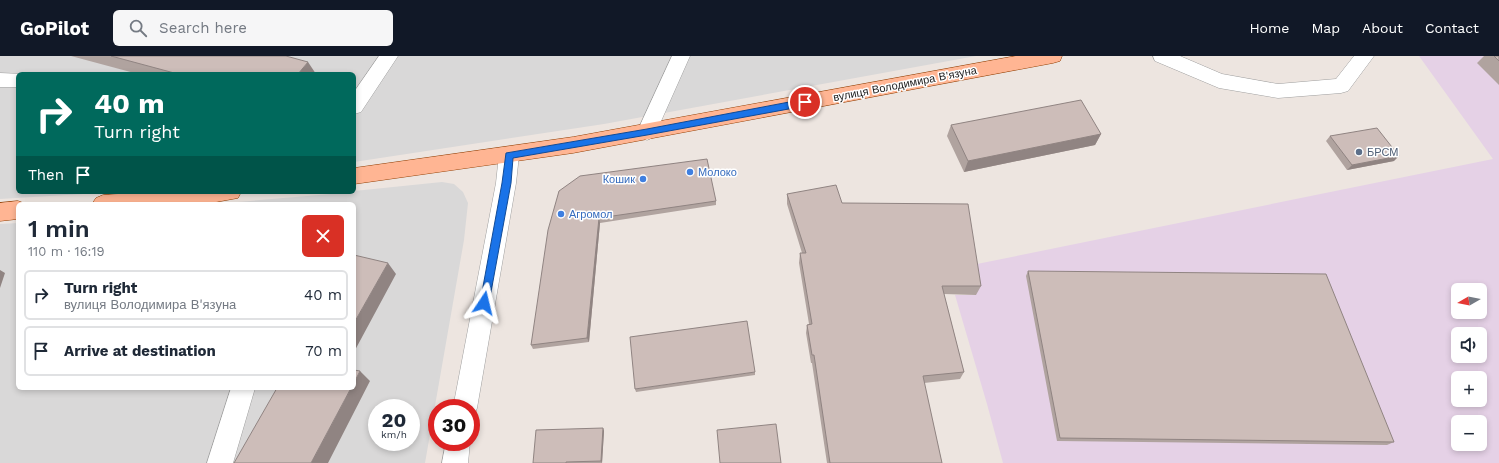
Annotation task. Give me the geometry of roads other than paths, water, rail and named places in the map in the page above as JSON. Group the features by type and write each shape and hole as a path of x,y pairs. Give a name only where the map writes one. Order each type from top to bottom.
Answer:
{"main road":[{"name":"вулиця Володимира В'язуна","path":"356,176 509,155 647,132 1053,56"},
{"path":"130,202 216,194"},
{"path":"0,212 16,210"}],"street":[{"path":"356,105 389,56"},
{"path":"647,132 681,56"},
{"path":"1162,56 1219,81 1278,91 1341,86 1365,56"},
{"path":"0,80 16,80"},
{"path":"467,399 506,183 509,155"},
{"path":"220,463 242,390"},
{"path":"455,463 457,451"}],"place":[{"name":"БРСМ","path":"1359,152"},
{"name":"Молоко","path":"690,172"},
{"name":"Кошик","path":"643,179"},
{"name":"Агромол","path":"561,214"}]}
